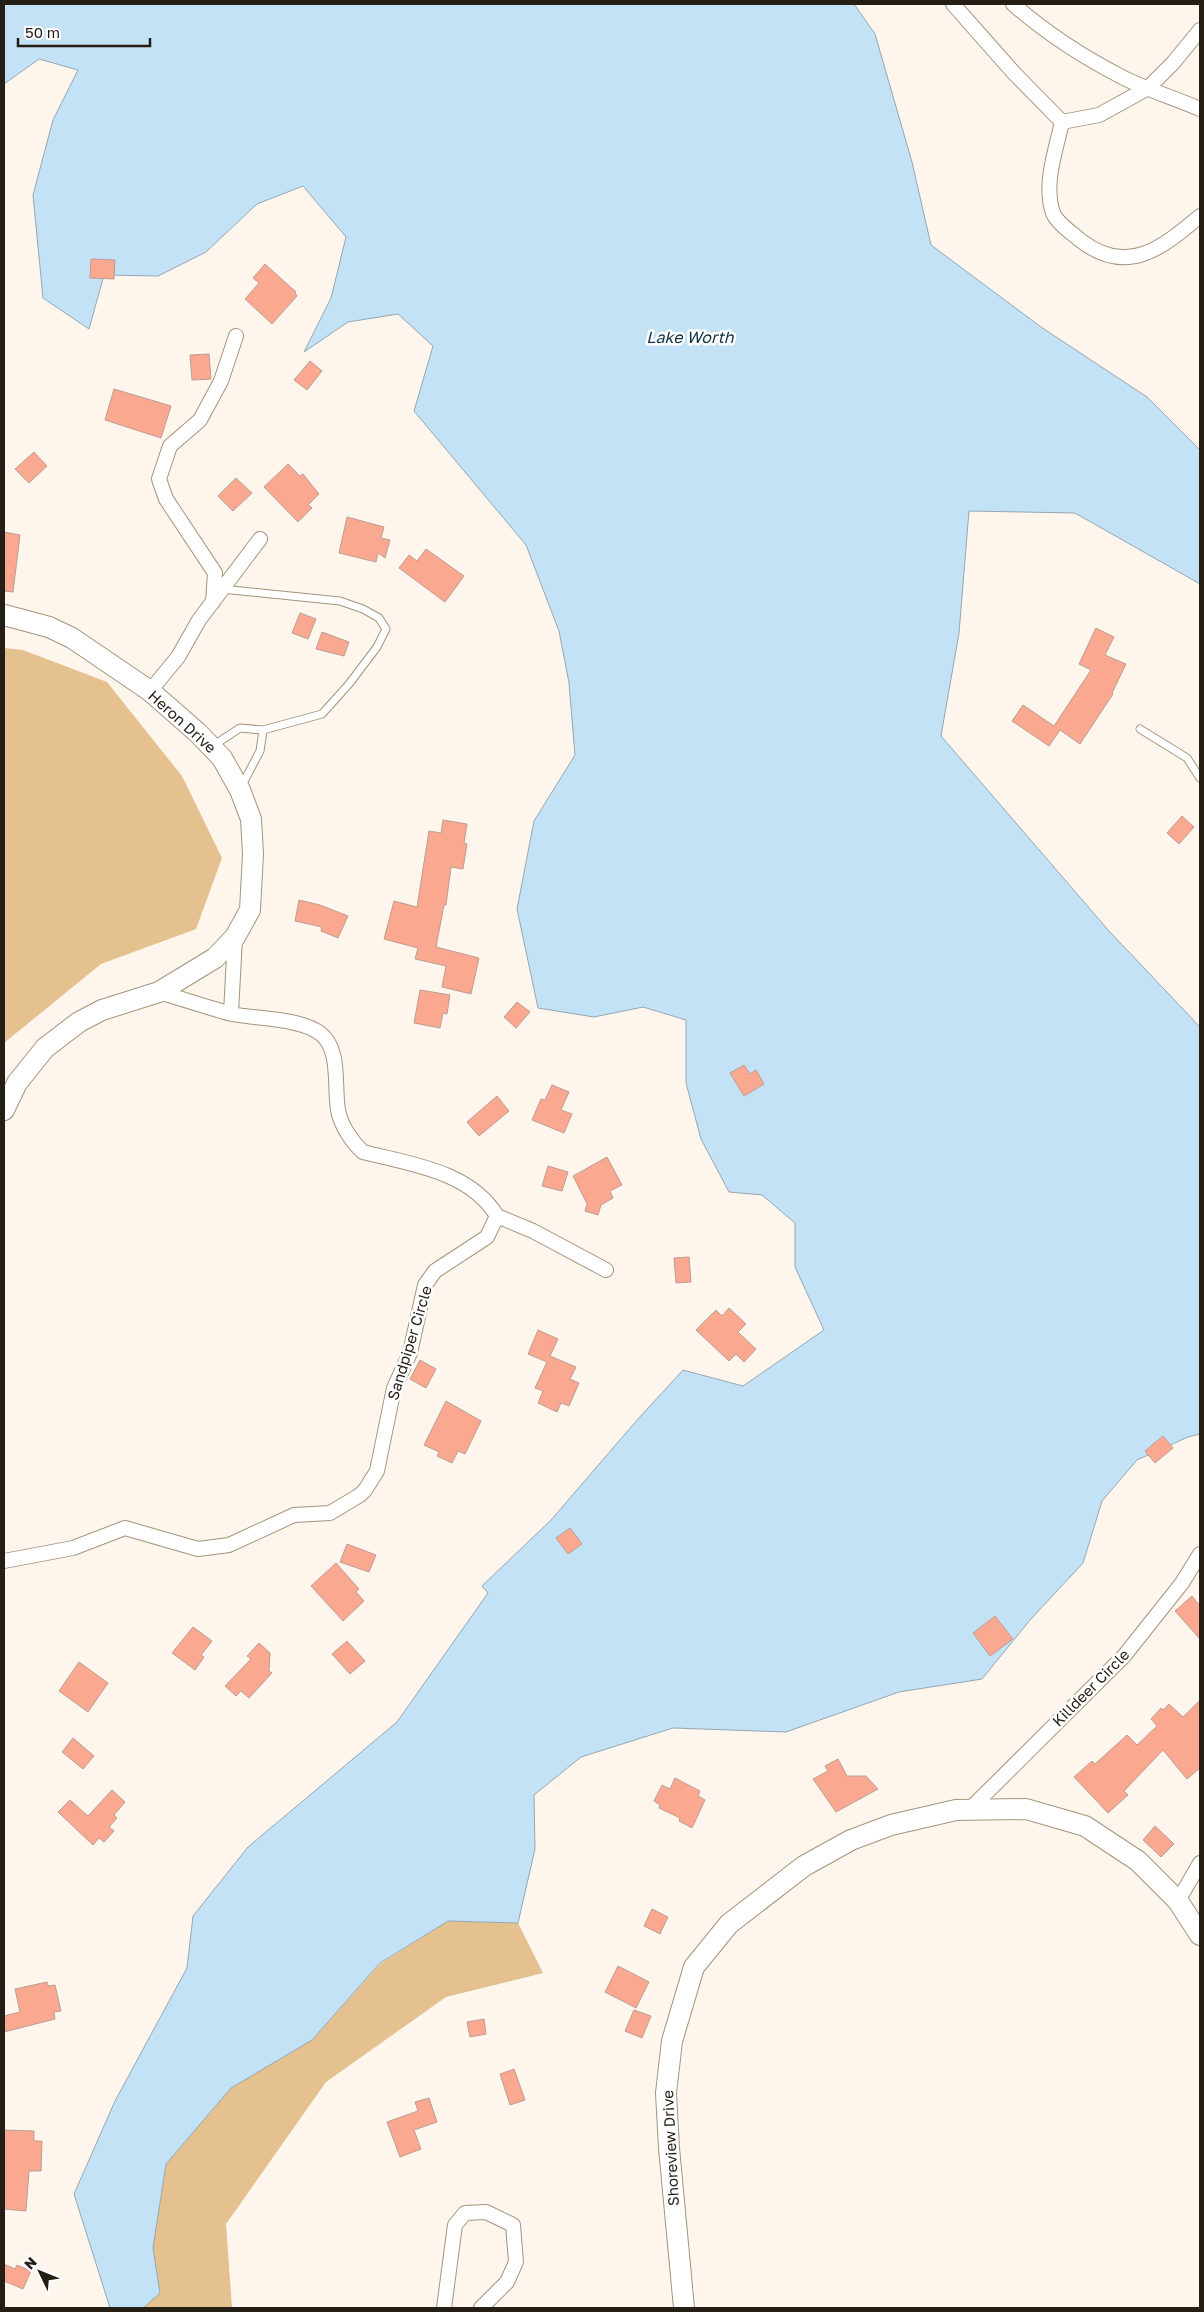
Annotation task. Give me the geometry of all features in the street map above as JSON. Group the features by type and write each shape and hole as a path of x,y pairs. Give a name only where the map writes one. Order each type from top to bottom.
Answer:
{"street":[{"path":"953,4 1013,72 1062,122"},
{"path":"1013,4 1068,46 1123,77 1200,109"},
{"path":"1062,122 1099,114 1148,88 1173,63 1200,30"},
{"path":"1062,122 1051,172 1050,196 1054,214 1069,231 1089,247 1118,258 1141,256 1176,236 1200,216"},
{"path":"213,602 215,573 166,499 160,479 170,446 200,420 221,381 236,336"},
{"path":"150,691 178,657 199,620 260,539"},
{"name":"Heron Drive","path":"4,615 49,626 72,638 150,691 211,747 222,758 240,790 251,819 253,854 250,910 235,937 215,958 159,992 102,1010 72,1027 46,1048 17,1084 4,1110"},
{"path":"231,1013 235,937"},
{"path":"159,992 231,1013 304,1025 322,1034 332,1050 338,1112 347,1133 363,1152 429,1168 469,1186 488,1202 497,1216 533,1231 606,1270"},
{"name":"Sandpiper Circle","path":"4,1561 73,1548 125,1528 198,1549 228,1545 294,1515 330,1513 360,1495 377,1471 394,1388 410,1353 425,1285 435,1271 487,1237 497,1216"},
{"name":"Killdeer Circle","path":"968,1810 1124,1656 1182,1583 1200,1554"},
{"name":"Shoreview Drive","path":"684,2308 669,2148 666,2093 672,2041 694,1967 729,1924 804,1866 851,1840 891,1825 956,1810 1026,1810 1085,1826 1138,1862 1178,1901 1200,1935"},
{"path":"1178,1901 1200,1862"},
{"path":"444,2308 455,2225 466,2213 486,2212 513,2225 516,2262 507,2282 480,2308"}],"lane":[{"path":"211,747 240,728 263,730 322,714 349,684 377,647 386,629 378,618 363,609 340,601 222,589"},
{"path":"1140,729 1187,758 1200,778"},
{"path":"240,790 260,751 263,730"}],"shaded area":[{"path":"4,648 23,650 107,682 182,776 222,858 196,929 101,964 4,1043"},
{"path":"448,1921 518,1923 543,1973 446,1997 326,2082 226,2224 232,2308 143,2308 160,2293 153,2248 166,2164 231,2088 312,2040 380,1964"}],"water":[{"name":"Lake Worth","path":"4,4 854,4 875,34 912,162 931,245 1041,327 1147,397 1200,450 1200,584 1075,513 969,511 959,633 941,736 1109,931 1200,1027 1200,1434 1188,1437 1137,1460 1102,1501 1083,1563 1030,1620 982,1679 899,1692 786,1732 673,1728 581,1757 534,1795 535,1849 518,1923 448,1921 380,1963 312,2040 231,2088 166,2164 153,2248 160,2293 143,2308 110,2308 74,2194 115,2101 187,1968 193,1916 248,1847 397,1722 488,1593 482,1586 551,1520 683,1370 743,1386 824,1330 795,1267 795,1223 762,1195 729,1192 701,1139 686,1083 686,1020 643,1007 594,1017 538,1008 517,909 534,821 575,755 569,683 559,631 526,545 414,411 433,346 398,314 348,322 304,352 331,298 346,237 303,186 257,204 206,252 158,276 104,275 89,329 43,298 33,195 53,120 78,70 39,59 4,84"}],"building":[{"path":"91,259 115,260 114,279 90,278"},
{"path":"265,264 296,292 297,296 272,324 245,299 259,283 253,278"},
{"path":"209,354 211,379 192,380 190,355"},
{"path":"310,361 322,371 307,390 294,380"},
{"path":"114,389 171,406 161,438 105,420"},
{"path":"34,452 47,466 29,483 15,469"},
{"path":"288,464 300,476 303,474 319,494 308,505 312,508 298,522 264,487"},
{"path":"236,478 252,493 233,511 218,496"},
{"path":"347,517 384,527 381,538 390,540 385,558 378,553 376,562 339,553"},
{"path":"4,532 20,535 13,592 4,591"},
{"path":"426,549 464,576 445,602 399,568 409,555 417,561"},
{"path":"300,613 316,619 308,639 292,633"},
{"path":"1096,628 1114,637 1105,655 1126,664 1113,694 1080,744 1060,730 1049,746 1012,721 1023,705 1054,726 1091,670 1079,664"},
{"path":"322,632 349,642 344,656 316,649"},
{"path":"1182,816 1194,827 1179,844 1167,833"},
{"path":"443,820 467,824 464,843 467,844 463,869 451,867 446,905 444,905 436,947 479,958 471,994 442,987 446,966 415,959 418,948 384,939 394,901 417,907 429,831 441,833"},
{"path":"299,900 320,905 348,916 338,938 321,931 322,927 295,921"},
{"path":"420,990 450,995 447,1014 443,1013 440,1028 414,1023"},
{"path":"517,1002 530,1012 516,1028 504,1017"},
{"path":"744,1065 750,1074 756,1070 764,1084 744,1096 730,1073"},
{"path":"552,1085 569,1092 561,1110 572,1114 564,1133 532,1120 541,1099 545,1100"},
{"path":"497,1096 509,1111 479,1136 467,1122"},
{"path":"607,1157 622,1185 610,1191 613,1198 601,1205 598,1215 585,1211 587,1204 573,1176"},
{"path":"548,1166 568,1172 562,1191 542,1186"},
{"path":"689,1257 691,1282 676,1283 674,1258"},
{"path":"729,1308 746,1324 738,1332 756,1349 744,1362 736,1354 729,1361 696,1330 716,1310 722,1316"},
{"path":"538,1330 558,1339 550,1356 576,1367 570,1379 579,1383 569,1406 561,1403 557,1412 538,1403 543,1391 535,1388 547,1362 528,1354"},
{"path":"420,1360 436,1369 426,1388 410,1379"},
{"path":"446,1401 481,1421 465,1454 458,1451 452,1463 437,1456 439,1452 424,1445"},
{"path":"1163,1436 1173,1448 1155,1463 1145,1451"},
{"path":"570,1528 582,1544 568,1554 556,1538"},
{"path":"347,1544 376,1555 369,1572 340,1562"},
{"path":"336,1563 359,1589 356,1592 364,1601 343,1621 311,1586"},
{"path":"1192,1596 1200,1606 1200,1639 1175,1611"},
{"path":"995,1616 1013,1639 990,1656 973,1633"},
{"path":"193,1627 212,1641 201,1655 204,1657 195,1670 172,1653"},
{"path":"347,1641 365,1661 350,1674 332,1654"},
{"path":"259,1643 270,1653 269,1671 272,1673 249,1698 241,1691 236,1696 225,1686 251,1659 247,1656"},
{"path":"79,1662 108,1683 88,1712 59,1691"},
{"path":"1200,1700 1200,1768 1187,1779 1163,1750 1124,1791 1128,1795 1108,1813 1074,1777 1092,1761 1095,1764 1127,1735 1137,1745 1157,1726 1151,1719 1161,1708 1163,1710 1169,1704 1183,1717"},
{"path":"73,1738 94,1756 83,1769 62,1752"},
{"path":"838,1759 847,1776 866,1776 878,1789 836,1812 813,1779 828,1771 825,1766"},
{"path":"675,1778 700,1791 698,1796 705,1800 692,1828 679,1821 680,1818 659,1808 660,1805 654,1801 662,1785 670,1789"},
{"path":"112,1790 125,1802 114,1815 117,1818 109,1827 114,1831 104,1842 99,1838 93,1845 58,1812 70,1800 88,1816"},
{"path":"1155,1826 1174,1844 1161,1857 1143,1840"},
{"path":"652,1909 668,1917 660,1934 644,1926"},
{"path":"618,1966 649,1982 636,2008 605,1992"},
{"path":"47,1982 48,1986 55,1985 61,2011 54,2012 55,2019 4,2032 4,2016 20,2012 15,1989"},
{"path":"634,2010 651,2016 642,2038 625,2031"},
{"path":"484,2019 486,2034 470,2037 467,2022"},
{"path":"514,2069 525,2100 510,2105 500,2074"},
{"path":"429,2098 437,2122 414,2130 421,2149 400,2157 387,2122 418,2111 415,2102"},
{"path":"4,2130 34,2131 34,2141 42,2141 41,2171 29,2171 26,2211 4,2209"},
{"path":"4,2264 15,2269 17,2265 31,2271 23,2289 4,2281"}]}
